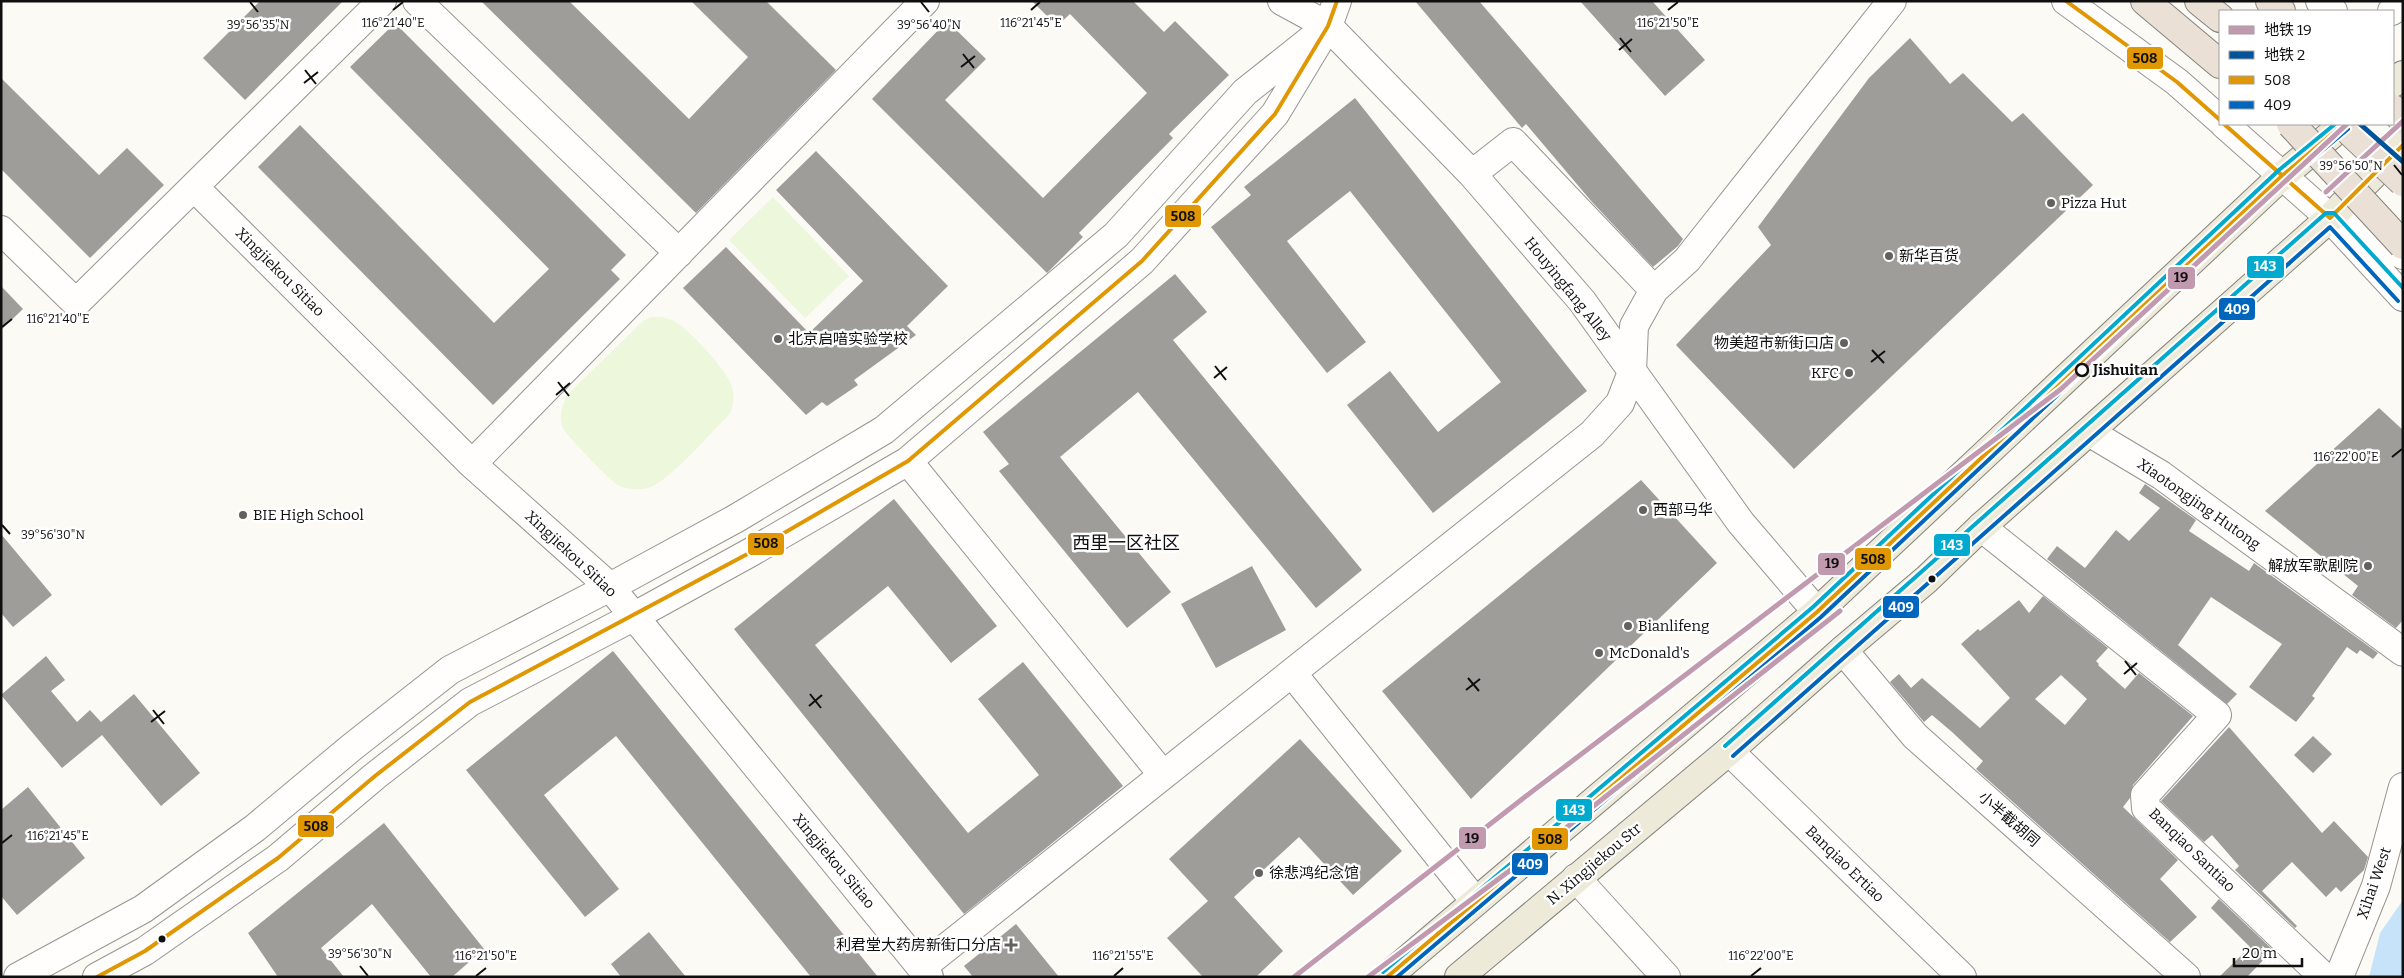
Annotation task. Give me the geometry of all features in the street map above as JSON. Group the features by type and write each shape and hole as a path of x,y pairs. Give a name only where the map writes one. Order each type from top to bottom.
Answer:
{"highway":[{"path":"2144,1 2219,63"},
{"path":"2199,1 2219,17"},
{"path":"2270,1 2280,10"},
{"path":"2394,110 2403,120"},
{"path":"2292,125 2403,245"},
{"path":"2344,125 2403,182"}],"main road":[{"path":"1387,977 1817,612 2282,176 2342,125"},
{"name":"N. Xingjiekou Str","path":"1459,977 1729,751 1927,579 1981,527 2330,218 2403,145"}],"street":[{"path":"416,1 679,253"},
{"path":"472,464 925,1"},
{"name":"Houyingfang Alley","path":"1282,1 1328,26 1472,174 1582,301 1741,523 1817,612"},
{"path":"97,977 145,951 278,858 376,776 470,702 633,617 753,551 908,460 1142,261 1275,114 1328,26 1337,1"},
{"path":"925,972 1163,775 1592,434 1620,403 1632,372 1634,326 1654,290 1687,260 1892,1"},
{"path":"2066,1 2177,82 2219,119"},
{"path":"2320,1 2332,10"},
{"path":"2393,10 2402,1"},
{"path":"1,230 76,303 195,188 377,3"},
{"path":"18,977 143,909 255,828 352,747 450,670 610,587 735,519 884,430 1116,235 1245,92 1328,26"},
{"path":"2394,65 2403,74"},
{"path":"2225,125 2330,218 2403,297"},
{"path":"1472,174 1513,142 1654,290"},
{"name":"Xingjiekou Sitiao","path":"195,188 472,464 610,587 925,972"},
{"path":"2330,218 2403,255"},
{"name":"Xiaotongjing Hutong","path":"2089,432 2161,475 2403,652"},
{"path":"908,460 1163,775"},
{"name":"Banqiao Santiao","path":"1981,527 2217,715 2145,795 2146,808 2324,977"},
{"name":"小半截胡同","path":"1843,650 1915,736 2186,977"},
{"path":"1292,673 1475,901"},
{"name":"Banqiao Ertiao","path":"1729,751 1962,977"},
{"name":"Xihai West","path":"2338,977 2376,886 2403,787"},
{"path":"1576,878 1666,977"}],"green space":[{"path":"773,197 849,276 805,318 729,240"},
{"path":"651,317 674,321 700,343 729,380 733,391 733,401 730,414 667,477 648,488 629,489 614,482 580,448 563,428 561,415 567,395 643,321"}],"water":[{"path":"2403,900 2403,977 2369,977 2380,933"}],"building":[{"path":"260,1 343,1 245,100 203,58"},
{"path":"481,1 569,1 689,119 748,57 691,1 766,1 836,70 696,213"},
{"path":"1032,1 1133,1 1164,32 1175,21 1229,75 1169,134 1173,138 1079,233 1083,237 1047,273 872,99 947,21 986,59 945,100 1043,198 1147,93 1070,14 1057,26"},
{"path":"1415,1 1479,1 1683,239 1678,246 1653,267 1592,202 1526,124 1522,128"},
{"path":"1580,1 1652,1 1705,60 1665,96"},
{"path":"395,23 626,255 611,270 620,279 493,405 258,167 300,125 494,323 549,269 350,67"},
{"name":"新华百货","path":"1910,38 1950,84 1963,73 2012,122 2023,113 2093,185 1794,469 1676,345 1771,245 1758,227 1869,78"},
{"path":"1,78 99,175 127,148 164,185 90,258 1,169"},
{"path":"1355,98 1587,391 1433,513 1347,405 1390,371 1438,432 1501,382 1350,191 1287,241 1366,342 1327,373 1211,227 1251,195 1244,187"},
{"path":"816,151 948,286 907,326 916,335 854,380 858,385 827,406 822,402 806,415 683,288 726,247 809,333 863,281 776,190"},
{"path":"1175,274 1207,312 1173,340 1362,570 1316,608 1138,392 1060,457 1171,592 1127,628 999,471 1009,464 983,432"},
{"path":"1,286 23,309 1,330"},
{"name":"解放军歌剧院","path":"2379,408 2403,430 2403,620 2396,628 2352,595 2358,586 2265,511"},
{"path":"1641,480 1717,563 1471,799 1382,691"},
{"path":"2145,484 2196,520 2189,531 2249,571 2254,563 2378,653 2373,659 2360,650 2357,654 2347,647 2312,696 2315,698 2296,722 2249,687 2282,644 2211,597 2178,645 2237,694 2227,704 2047,559 2057,546 2085,568 2116,530 2129,541 2160,508 2139,493"},
{"path":"894,499 997,626 951,663 888,586 815,645 968,833 1039,775 978,699 1023,662 1123,786 964,914 734,629"},
{"path":"1,534 52,595 13,627 1,613"},
{"path":"1252,566 1286,630 1216,668 1181,604"},
{"path":"2043,596 2108,648 2096,661 2125,689 2139,673 2193,716 2133,785 2130,798 2123,807 2178,860 2160,879 2197,917 2170,942 1976,769 1983,761 1952,732 1932,715 1924,722 1890,682 1899,674 1911,688 1922,678 1980,728 2010,698 1961,644 1978,629 1980,631 2019,600 2029,613","holes":["2061,675 2087,699 2065,725 2035,699"]},
{"path":"613,651 878,977 811,977 616,736 544,795 619,889 585,917 466,770"},
{"path":"46,656 65,680 51,691 77,722 90,710 101,722 134,694 200,773 161,806 102,735 62,768 1,695"},
{"path":"2229,727 2322,833 2334,821 2368,857 2364,870 2341,892 2336,887 2326,897 2292,862 2262,891 2297,926 2295,928 2235,870 2239,866 2212,835 2204,842 2161,801"},
{"path":"2313,736 2332,754 2313,773 2294,755"},
{"path":"1300,739 1402,851 1353,895 1299,837 1234,897 1283,951 1256,977 1203,977 1167,938 1208,901 1169,859"},
{"path":"28,787 85,858 17,915 1,896 1,810"},
{"path":"384,823 484,949 452,977 431,977 372,904 321,948 344,977 278,977 248,933"},
{"path":"2219,899 2273,950 2247,977 2219,977 2250,947 2211,908"},
{"name":"利君堂大药房新街口分店","path":"1016,924 1059,977 973,977 964,966"},
{"path":"649,932 686,977 621,977 611,964"}],"metro line":[{"name":"19","path":"2326,192 2403,121"},
{"name":"19","path":"1294,977 1521,800 2061,389 2346,125"},
{"name":"2","path":"2361,125 2403,162"},
{"name":"19","path":"1368,977 1557,835 1840,611"}],"transit line":[{"name":"508","path":"97,977 145,951 278,858 375,776 470,702 753,551 908,461 1142,261 1275,114 1328,26 1337,1"},
{"name":"508","path":"2066,1 2177,82 2219,119"},
{"name":"508","path":"2225,125 2330,218 2403,145"},
{"name":"143","path":"1383,972 1813,607 2279,170 2334,125"},
{"name":"508","path":"1387,977 1817,612 2283,175 2343,125"},
{"name":"409","path":"1397,977 1821,617 2287,180 2348,129"},
{"name":"143","path":"1725,746 2326,213 2334,213 2403,288"},
{"name":"409","path":"1733,756 2330,227 2398,301"}],"place":[{"name":"Pizza Hut","path":"2051,203"},
{"name":"新华百货","path":"1889,256"},
{"name":"北京启喑实验学校","path":"778,339"},
{"name":"物美超市新街口店","path":"1844,343"},
{"name":"Jishuitan","path":"2082,370"},
{"name":"KFC","path":"1849,373"},
{"name":"西部马华","path":"1643,510"},
{"name":"BIE High School","path":"243,515"},
{"name":"解放军歌剧院","path":"2368,566"},
{"name":"Bianlifeng","path":"1628,626"},
{"name":"McDonald's","path":"1599,653"},
{"name":"徐悲鸿纪念馆","path":"1259,873"},
{"name":"利君堂大药房新街口分店","path":"1011,945"}],"district":[{"name":"西里一区社区","path":"1126,543"}]}
